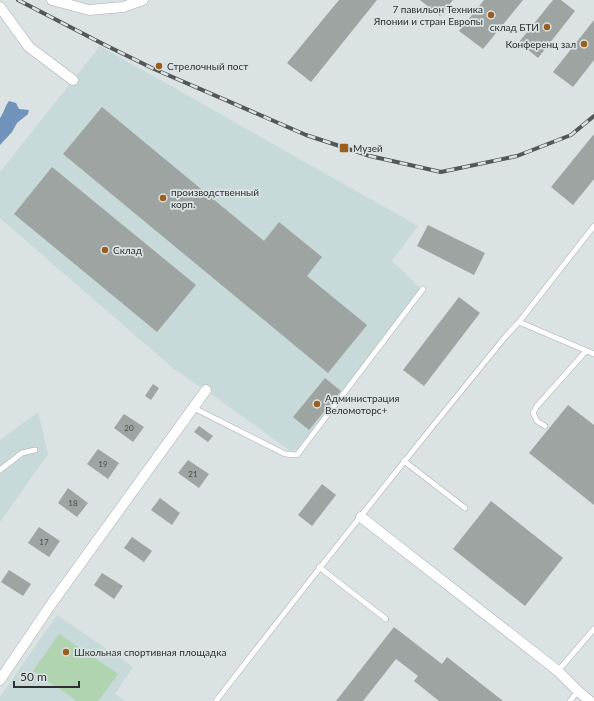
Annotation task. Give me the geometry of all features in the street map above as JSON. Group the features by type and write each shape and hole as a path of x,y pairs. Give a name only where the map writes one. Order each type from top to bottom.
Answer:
{"street":[{"path":"52,0 89,10 123,7 143,0"},
{"path":"0,7 29,47 73,80"},
{"path":"0,680 52,603 206,390"},
{"path":"361,517 558,671 590,701"}],"lane":[{"path":"216,701 319,567 361,517 404,461 505,337 519,322 594,226"},
{"path":"194,408 285,454 297,456 423,289"},
{"path":"519,322 594,354"},
{"path":"545,426 536,420 533,413 537,406 586,351"},
{"path":"0,470 22,453 35,450"},
{"path":"404,461 465,508"},
{"path":"319,567 386,619"},
{"path":"558,671 594,629"},
{"path":"570,701 578,691"}],"shaded area":[{"path":"100,46 418,226 392,261 420,288 298,450 290,451 206,390 175,370 0,218 0,172"},
{"path":"38,412 48,454 0,522 0,440"},
{"path":"57,615 133,667 115,694 125,701 0,701 0,697"}],"green space":[{"name":"Школьная спортивная площадка","path":"59,634 118,674 98,701 77,701 33,671"}],"water":[{"path":"9,101 16,103 19,109 29,110 28,114 17,123 12,132 0,145 0,118"}],"building":[{"path":"339,0 377,0 311,82 287,63"},
{"path":"420,0 453,0 440,16"},
{"name":"7 павильон Техника Японии и стран Европы","path":"484,0 523,0 483,49 459,31"},
{"name":"склад БТИ","path":"553,0 561,0 575,11 538,58 519,42"},
{"name":"Конференц зал","path":"594,20 594,60 573,87 553,72"},
{"name":"производственный корп.","path":"102,107 264,241 279,222 322,257 307,276 367,325 328,373 63,154"},
{"path":"594,134 594,179 573,205 551,187"},
{"name":"Склад","path":"52,167 196,285 157,332 14,214"},
{"path":"428,225 485,253 474,275 417,246"},
{"path":"459,297 480,313 424,386 403,370"},
{"name":"Администрация Веломоторс+","path":"325,378 341,391 309,430 293,417"},
{"path":"153,384 159,388 151,400 145,396"},
{"path":"568,405 594,425 594,505 529,453"},
{"path":"124,414 144,427 133,442 114,428"},
{"path":"199,426 213,436 208,442 194,432"},
{"path":"98,449 119,463 108,479 87,464"},
{"path":"188,460 209,474 199,488 178,473"},
{"path":"322,484 336,495 312,526 298,515"},
{"path":"68,488 88,503 77,517 58,503"},
{"path":"160,498 180,513 172,525 151,510"},
{"path":"491,501 563,558 525,606 453,549"},
{"path":"39,527 60,541 49,557 28,543"},
{"path":"132,537 152,551 144,562 124,548"},
{"path":"9,570 31,584 23,596 1,582"},
{"path":"102,573 123,586 114,599 94,585"},
{"path":"394,627 442,664 447,657 503,701 439,701 414,681 418,676 396,659 363,701 336,701"}],"railway":[{"path":"18,0 154,69 306,135 370,156 441,172 517,156 571,135 594,116"}],"place":[{"name":"7 павильон Техника Японии и стран Европы","path":"491,15"},
{"name":"склад БТИ","path":"547,27"},
{"name":"Конференц зал","path":"584,44"},
{"name":"Стрелочный пост","path":"159,66"},
{"name":"Музей","path":"344,148"},
{"name":"производственный корп.","path":"163,198"},
{"name":"Склад","path":"105,250"},
{"name":"Администрация Веломоторс+","path":"317,404"},
{"name":"Школьная спортивная площадка","path":"66,652"}]}
